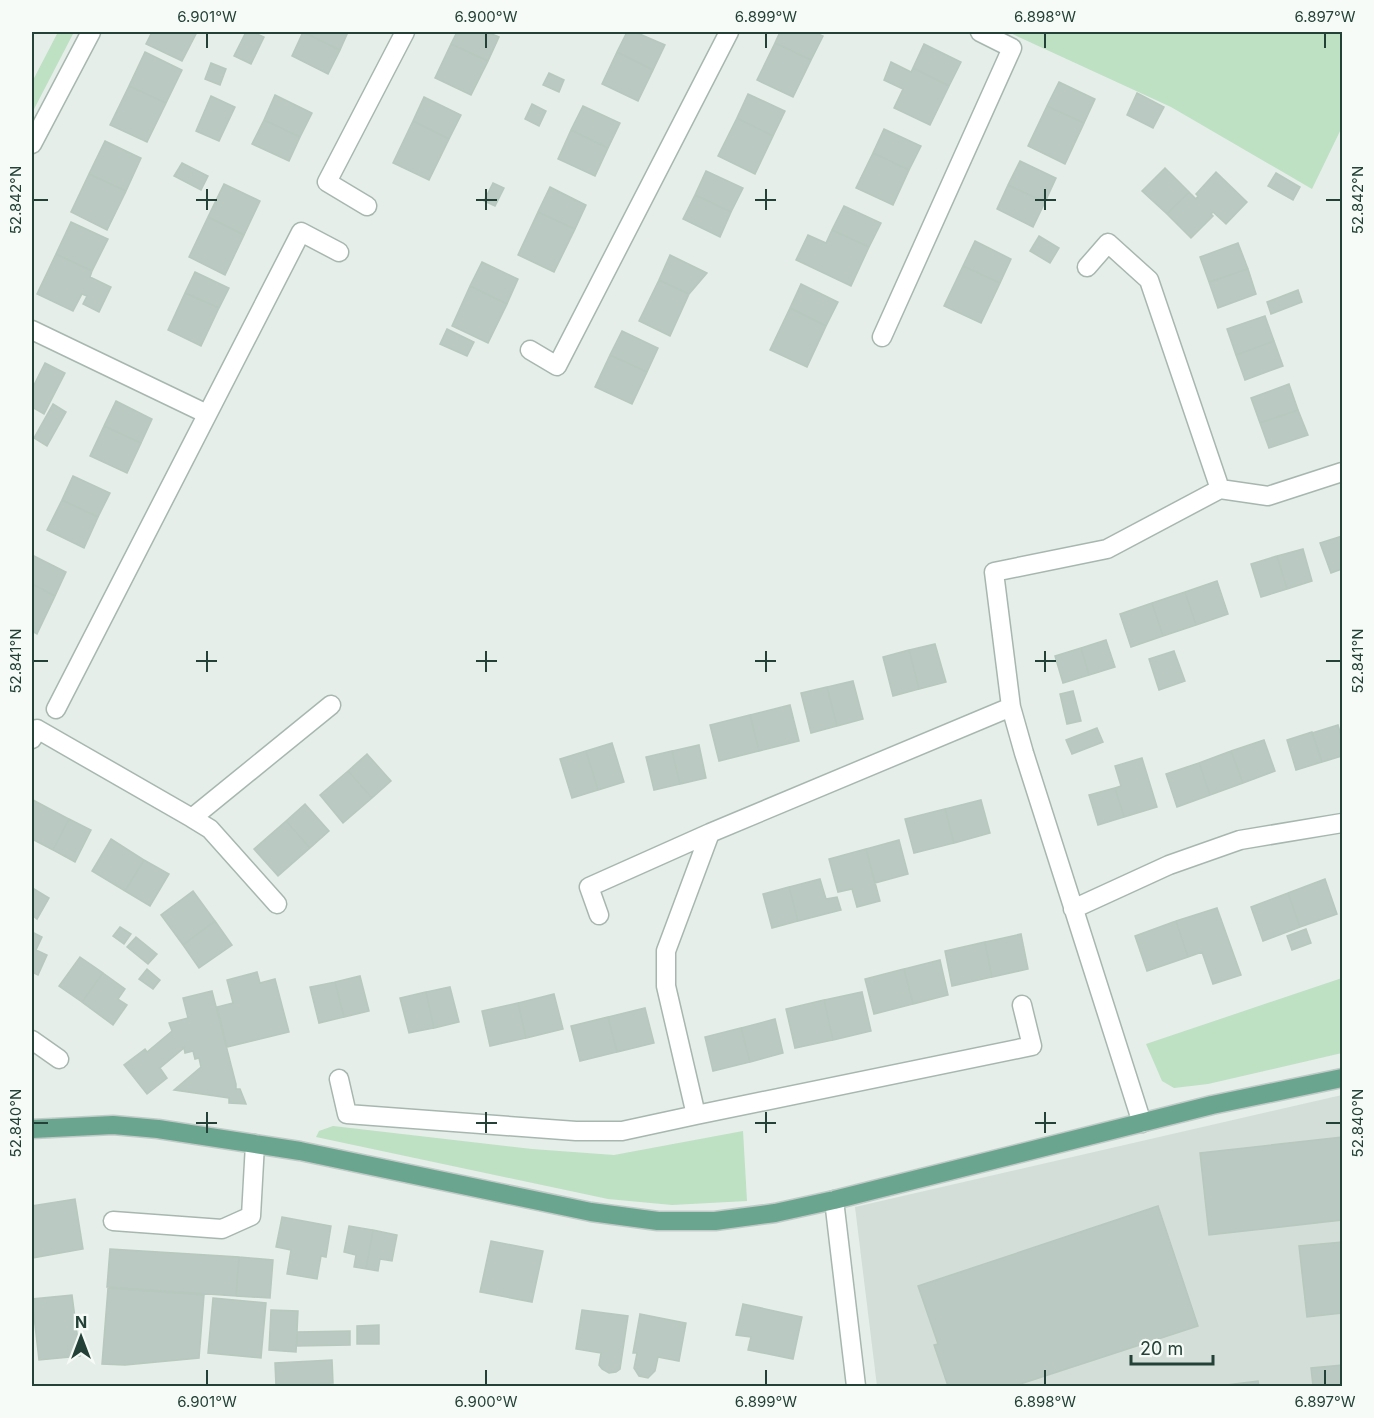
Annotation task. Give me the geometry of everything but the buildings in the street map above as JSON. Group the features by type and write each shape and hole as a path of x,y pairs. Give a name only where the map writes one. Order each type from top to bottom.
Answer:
{"main road":[{"path":"32,1129 112,1125 158,1129 300,1151 591,1212 658,1221 715,1221 775,1213 834,1200 1212,1105 1342,1078"}],"street":[{"path":"32,144 91,32"},
{"path":"367,206 327,183 405,32"},
{"path":"530,350 557,366 729,32"},
{"path":"882,337 1012,48 980,32"},
{"path":"56,709 302,232 339,252"},
{"path":"1087,267 1108,243 1149,280 1220,489"},
{"path":"32,330 207,414"},
{"path":"1142,1123 1011,707 994,572 1107,549 1220,489 1268,496 1342,472"},
{"path":"192,818 331,705"},
{"path":"599,915 588,887 710,833 1011,707"},
{"path":"32,739 37,729 210,829 277,904"},
{"path":"1073,909 1169,865 1240,840 1342,823"},
{"path":"696,1115 666,986 666,951 710,833"},
{"path":"339,1079 347,1114 576,1131 622,1131 1032,1046 1022,1005"},
{"path":"32,1040 59,1059"},
{"path":"112,1221 222,1229 251,1216 255,1144"},
{"path":"834,1200 856,1386"}],"shaded area":[{"path":"1342,1095 1342,1386 877,1386 855,1207"}],"green space":[{"path":"58,32 74,32 32,113 32,82"},
{"path":"1008,32 1342,32 1342,127 1312,189 1171,107"},
{"path":"1342,978 1342,1053 1208,1084 1174,1088 1162,1081 1146,1044"},
{"path":"333,1126 532,1149 614,1155 743,1131 747,1201 672,1205 608,1199 316,1137 319,1131"}]}
